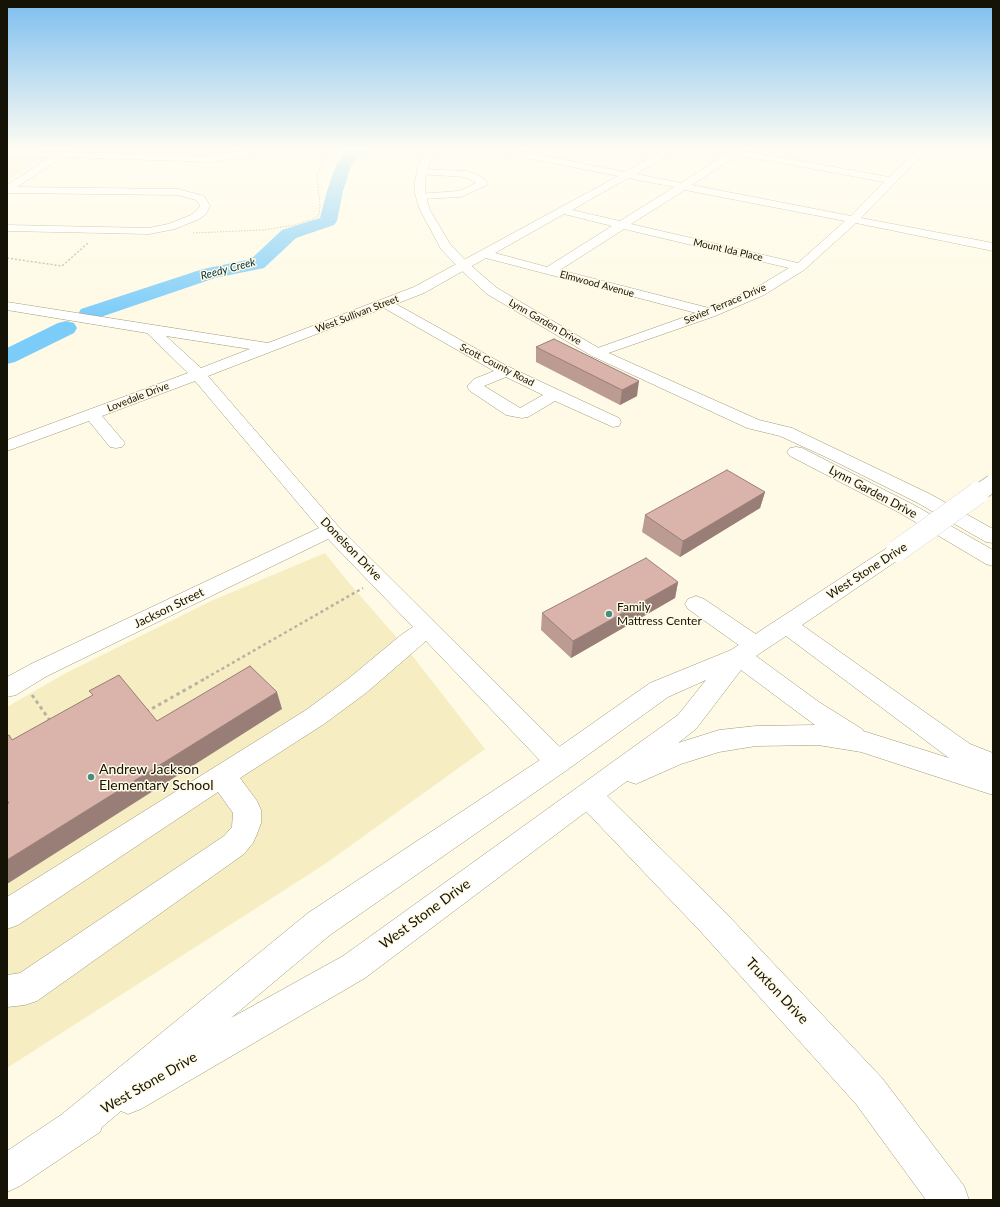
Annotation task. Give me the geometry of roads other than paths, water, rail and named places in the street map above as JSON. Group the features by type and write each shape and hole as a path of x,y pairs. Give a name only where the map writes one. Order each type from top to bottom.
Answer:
{"main road":[{"path":"7,228 149,231 171,227 195,217 202,212 205,206 204,204"},
{"name":"Lynn Garden Drive","path":"423,204 433,227 445,246 464,266 492,290 527,313 598,352 753,424 786,432 836,455 923,498 993,537"},
{"name":"West Sullivan Street","path":"7,306 269,348 420,290 576,204"},
{"path":"549,271 655,204"},
{"path":"775,204 993,247"},
{"name":"Sevier Terrace Drive","path":"598,352 710,313 759,292 800,267 853,220 868,204"},
{"name":"Mount Ida Place","path":"564,211 800,267"},
{"name":"Elmwood Avenue","path":"485,254 710,313"},
{"name":"Scott County Road","path":"385,304 506,371 612,422"},
{"name":"Donelson Drive","path":"152,330 198,374 331,530 558,762"},
{"name":"Lovedale Drive","path":"7,446 269,348"},
{"path":"506,371 480,382 476,385 476,388 512,411 522,413 554,394"},
{"path":"92,414 116,443"},
{"name":"Lynn Garden Drive","path":"753,424 775,441 907,509 961,539 993,559"},
{"name":"West Stone Drive","path":"7,1173 75,1126 319,924 558,762 659,690 747,650 897,551 993,483"},
{"name":"Jackson Street","path":"14,684 331,530"},
{"path":"696,604 810,709 861,741"},
{"path":"785,624 961,752 993,765"},
{"path":"7,914 222,775 315,717 357,686 408,641 428,628"},
{"name":"West Stone Drive","path":"75,1126 354,967 687,722 747,650"},
{"path":"588,795 673,755 719,741 756,736 818,734 861,741 993,783"},
{"path":"7,992 25,989 234,845 243,834 247,823 247,810 222,775"},
{"name":"Truxton Drive","path":"588,795 712,921 869,1091 950,1200"}],"waterway":[{"name":"Reedy Creek","path":"89,314 210,273 257,264 289,234 328,221 332,204"},
{"name":"Reedy Creek","path":"7,357 66,328"}],"place":[{"name":"Family Mattress Center","path":"609,614"},
{"name":"Andrew Jackson Elementary School","path":"91,777"}]}
